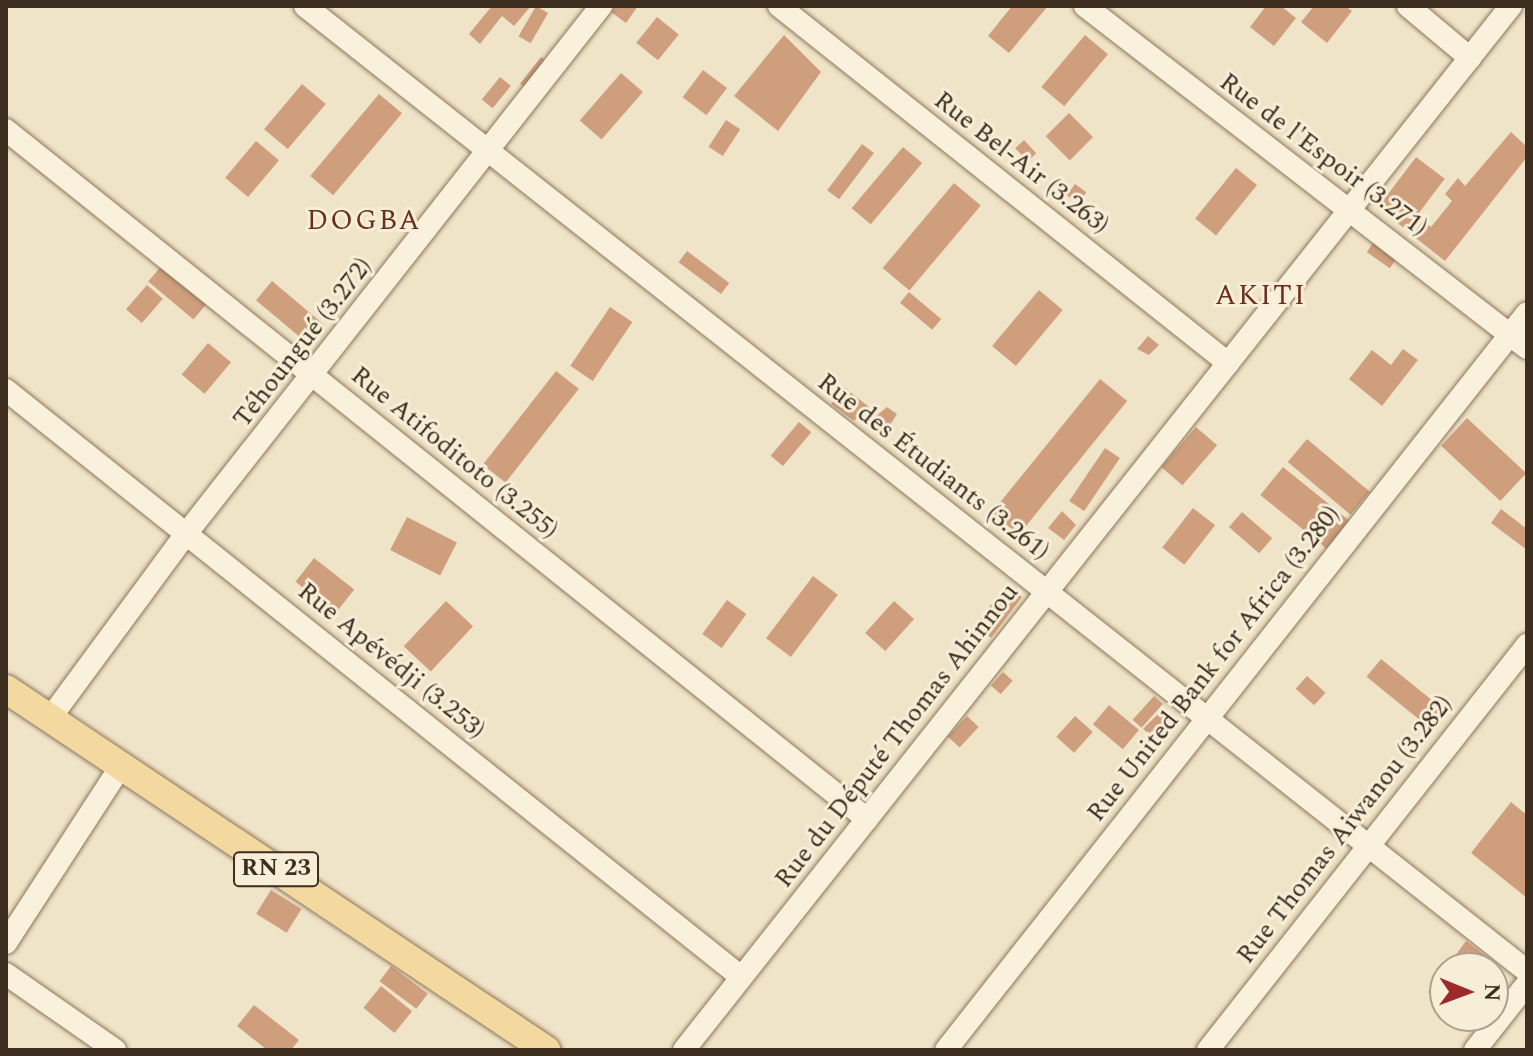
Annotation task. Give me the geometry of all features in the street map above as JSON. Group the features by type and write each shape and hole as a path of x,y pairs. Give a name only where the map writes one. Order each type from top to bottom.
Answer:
{"main road":[{"name":"RN 23","path":"6,689 546,1050"}],"street":[{"name":"Rue des Étudiants (3.261)","path":"305,6 1527,971"},
{"name":"Téhoungué (3.272)","path":"51,717 186,534 314,377 601,6"},
{"name":"Rue Bel-Air (3.263)","path":"779,6 1228,363"},
{"name":"Rue de l'Espoir (3.271)","path":"1085,6 1518,341"},
{"path":"1408,6 1470,58"},
{"name":"Rue du Député Thomas Ahinnou","path":"684,1050 1511,6"},
{"name":"Rue Atifoditoto (3.255)","path":"6,130 867,819"},
{"name":"Rue United Bank for Africa (3.280)","path":"946,1050 1207,718 1518,341 1527,313"},
{"name":"Rue Apévédji (3.253)","path":"6,390 741,977"},
{"name":"Rue Thomas Aiwanou (3.282)","path":"1208,1050 1527,645"},
{"path":"6,943 15,909 121,766"},
{"path":"6,974 115,1050"},
{"path":"1475,1050 1527,984"}],"building":[{"path":"492,6 531,6 514,26 502,16 480,44 469,34"},
{"path":"536,6 548,13 531,43 518,36"},
{"path":"616,6 638,6 626,23 611,12"},
{"path":"1012,6 1048,6 1009,53 988,36"},
{"path":"1266,6 1281,6 1296,18 1274,46 1250,27"},
{"path":"1314,6 1345,6 1352,11 1327,43 1301,22"},
{"path":"657,17 679,35 658,60 636,43"},
{"path":"784,35 821,72 778,131 734,96"},
{"path":"1085,35 1108,54 1064,106 1041,87"},
{"path":"541,57 550,64 529,91 520,84"},
{"path":"703,70 727,88 706,115 683,97"},
{"path":"621,73 643,92 602,140 580,121"},
{"path":"500,77 511,86 493,108 482,100"},
{"path":"302,84 326,104 288,149 264,129"},
{"path":"379,94 402,113 333,195 310,176"},
{"path":"1069,113 1093,137 1070,160 1046,136"},
{"path":"726,120 740,129 723,156 709,147"},
{"path":"1511,132 1527,147 1527,157 1445,261 1412,235 1423,221 1431,227 1452,201 1445,194 1458,178 1465,186"},
{"path":"1024,140 1036,153 1027,161 1015,148"},
{"path":"256,141 279,160 248,197 225,178"},
{"path":"862,144 874,153 839,199 827,190"},
{"path":"903,147 922,163 871,224 852,208"},
{"path":"1416,157 1445,179 1406,230 1377,208"},
{"path":"1236,168 1257,185 1216,236 1195,219"},
{"path":"954,183 981,205 909,291 883,268"},
{"path":"1075,184 1086,192 1078,204 1067,195"},
{"path":"1376,239 1399,255 1390,268 1367,252"},
{"path":"687,251 729,283 721,294 679,262"},
{"path":"163,264 208,302 193,320 148,282"},
{"path":"272,281 324,325 308,344 256,300"},
{"path":"147,285 163,299 142,323 126,309"},
{"path":"1039,290 1063,310 1016,366 992,346"},
{"path":"909,292 941,319 932,330 900,303"},
{"path":"610,307 632,322 593,381 570,366"},
{"path":"1148,336 1159,345 1149,355 1137,349"},
{"path":"208,343 231,362 205,394 182,374"},
{"path":"1403,349 1418,360 1382,406 1349,379 1372,350 1391,365"},
{"path":"556,371 579,389 506,483 483,465"},
{"path":"1100,379 1127,401 1019,535 992,513"},
{"path":"844,387 869,407 854,421 831,404"},
{"path":"887,407 897,414 888,428 874,418"},
{"path":"1467,418 1526,473 1500,501 1441,446"},
{"path":"799,422 811,432 783,466 771,456"},
{"path":"1196,427 1217,445 1182,485 1161,467"},
{"path":"1307,439 1370,492 1351,515 1288,462"},
{"path":"1105,448 1120,458 1084,511 1069,501"},
{"path":"1283,467 1349,520 1326,548 1260,495"},
{"path":"1193,508 1215,525 1184,565 1162,547"},
{"path":"1501,509 1527,529 1527,550 1491,523"},
{"path":"1062,511 1076,525 1064,540 1048,528"},
{"path":"1242,512 1272,538 1259,553 1229,527"},
{"path":"407,517 457,542 440,575 390,550"},
{"path":"314,558 354,589 336,613 296,582"},
{"path":"813,576 838,595 791,657 766,638"},
{"path":"1006,585 1022,597 991,638 975,626"},
{"path":"727,600 746,614 722,648 702,634"},
{"path":"446,601 473,626 431,672 404,646"},
{"path":"894,601 914,619 885,651 865,633"},
{"path":"1381,659 1445,711 1430,728 1367,677"},
{"path":"1003,672 1013,681 1001,694 991,685"},
{"path":"1307,676 1326,693 1314,705 1296,689"},
{"path":"1154,696 1163,704 1142,728 1133,720"},
{"path":"1109,705 1139,730 1123,749 1093,724"},
{"path":"1163,709 1173,719 1153,739 1143,729"},
{"path":"967,716 979,727 960,747 948,736"},
{"path":"1075,716 1093,732 1074,753 1056,737"},
{"path":"1511,802 1527,815 1527,898 1471,853"},
{"path":"271,890 302,909 287,933 256,914"},
{"path":"1466,941 1481,952 1458,952"},
{"path":"391,966 428,994 416,1009 380,981"},
{"path":"381,986 412,1011 394,1033 363,1008"},
{"path":"254,1005 299,1040 291,1050 267,1050 237,1026"}],"district":[{"name":"DOGBA","path":"364,221"},
{"name":"AKITI","path":"1261,296"}]}
